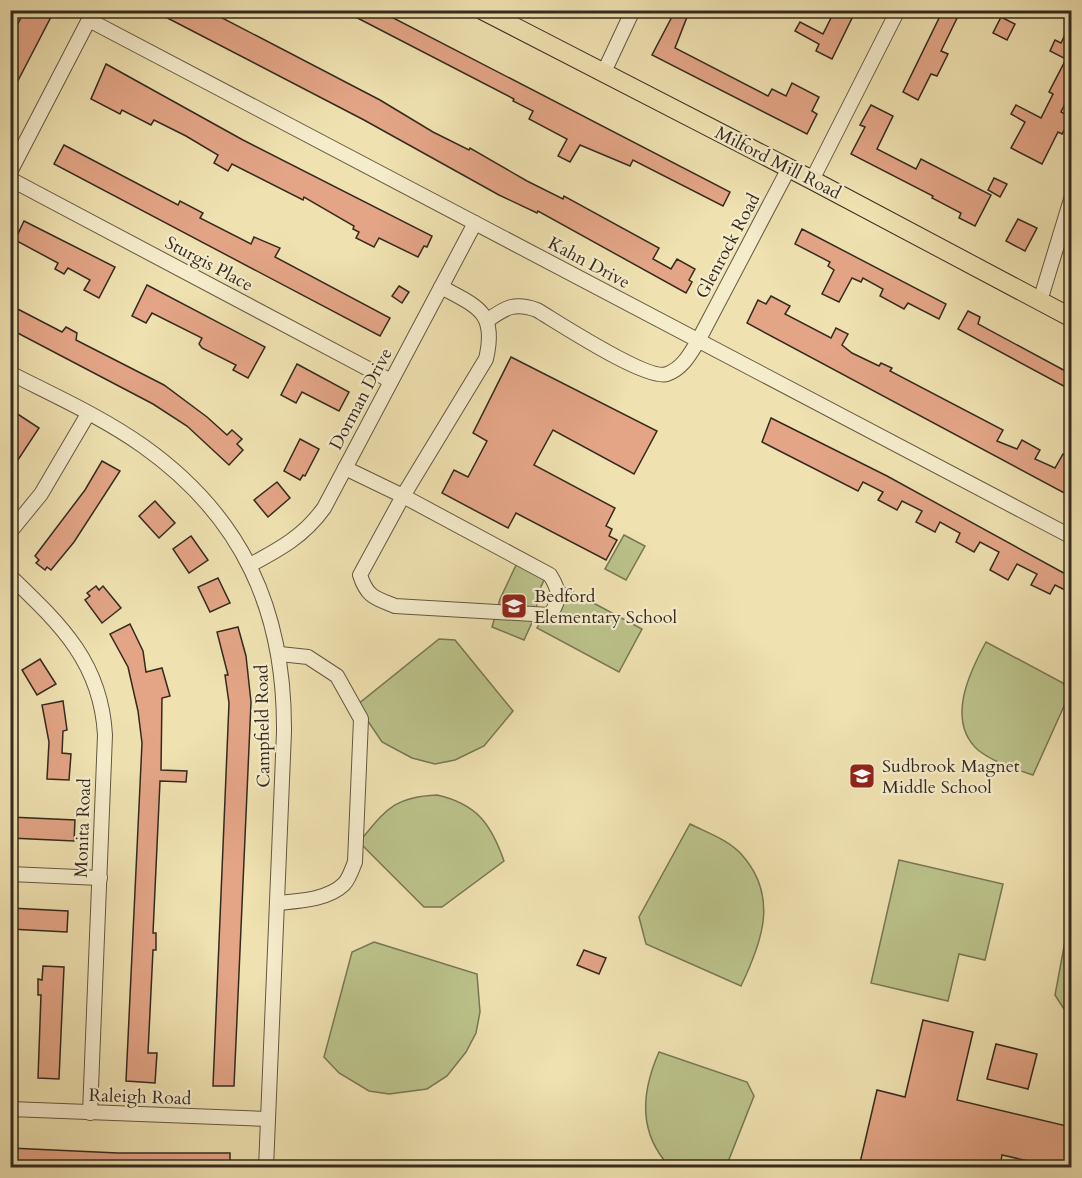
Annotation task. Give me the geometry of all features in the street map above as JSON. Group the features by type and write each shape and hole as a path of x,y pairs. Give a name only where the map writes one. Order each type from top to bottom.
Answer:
{"main road":[{"name":"Milford Mill Road","path":"482,10 812,180 1071,318"}],"street":[{"path":"603,74 633,10"},
{"path":"812,180 898,10"},
{"path":"10,172 91,15"},
{"name":"Kahn Drive","path":"91,15 475,223 1071,537"},
{"name":"Glenrock Road","path":"488,320 501,311 520,304 537,310 642,371 666,375 683,366 698,341 789,168"},
{"name":"Sturgis Place","path":"10,179 391,381"},
{"path":"1040,301 1071,196"},
{"name":"Dorman Drive","path":"250,565 291,543 303,533 324,508 475,223"},
{"path":"345,468 403,496 550,575 559,589 559,603 550,615 395,606 365,591 360,575 403,496 486,359 490,335 488,320 474,305 441,287"},
{"name":"Campfield Road","path":"10,373 141,445 177,472 204,499 229,531 250,565 269,610 280,654 284,722 266,1167"},
{"path":"10,532 46,486 88,414"},
{"name":"Monita Road","path":"10,576 60,625 76,647 99,690 105,735 90,1113"},
{"path":"277,903 310,899 329,893 345,883 354,862 361,719 337,676 308,657 280,654"},
{"path":"10,874 100,878"},
{"name":"Raleigh Road","path":"10,1109 268,1119"}],"green space":[{"path":"624,535 645,546 626,580 605,569"},
{"path":"518,561 546,576 539,591 535,616 524,640 492,627 500,599"},
{"path":"560,585 642,629 619,672 537,628"},
{"path":"439,639 455,640 513,711 484,746 455,760 435,764 412,758 382,742 357,705"},
{"path":"986,642 1063,683 1069,695 1033,775 1004,765 978,750 968,738 963,725 962,711 968,682"},
{"path":"437,795 463,804 481,818 494,836 504,861 442,907 424,907 359,842 376,821 400,802 422,796"},
{"path":"690,824 718,837 737,850 753,871 760,887 763,920 760,936 741,986 646,944 639,917"},
{"path":"899,860 1003,884 985,960 959,954 948,1001 871,983"},
{"path":"1071,909 1071,1010 1064,1009 1055,995"},
{"path":"374,942 477,974 480,1012 476,1033 466,1052 447,1076 427,1089 389,1094 369,1091 339,1073 324,1057 352,952"},
{"path":"659,1052 747,1082 754,1096 726,1167 670,1167 660,1154 652,1140 646,1112 649,1082"}],"building":[{"path":"25,10 44,10 52,15 10,96 10,39"},
{"path":"152,10 207,10 380,100 433,132 469,150 470,148 563,199 564,196 659,248 653,259 671,269 677,259 695,269 689,280 692,282 686,293 538,211 537,213 499,195 364,120"},
{"path":"342,10 378,10 730,192 723,206 633,160 630,166 580,145 570,162 558,156 567,139 529,119 533,111"},
{"path":"835,10 856,10 832,59 816,51 819,44 795,31 800,22 823,34"},
{"path":"943,10 961,10 941,51 948,54 937,76 931,74 918,100 903,92"},
{"path":"675,11 687,17 675,48 768,96 772,89 786,96 792,83 819,97 812,111 817,114 807,134 652,55"},
{"path":"1001,17 1015,24 1007,40 993,33"},
{"path":"1071,22 1071,92 1061,112 1071,117 1062,134 1058,132 1042,164 1011,148 1025,122 1011,114 1016,105 1041,118 1053,94 1049,92 1066,59 1050,51 1055,40 1061,43"},
{"path":"106,64 243,140 432,236 427,247 424,246 418,257 379,238 374,247 356,238 359,232 353,229 354,226 304,197 303,200 232,164 228,171 214,163 218,155 186,136 154,120 151,125 122,110 120,114 91,99"},
{"path":"871,105 893,116 877,149 916,169 921,159 991,195 975,226 959,218 961,213 932,198 933,196 851,154 865,127 860,125"},
{"path":"64,145 178,205 180,201 203,213 200,218 251,244 254,237 280,248 275,257 390,318 380,336 54,164"},
{"path":"994,178 1007,184 1000,197 988,190"},
{"path":"1018,219 1037,228 1025,251 1006,241"},
{"path":"24,221 115,267 99,298 84,290 90,280 68,268 64,274 55,269 58,263 15,240"},
{"path":"802,229 946,304 939,319 908,303 904,309 880,296 883,289 863,278 861,282 852,278 839,302 822,294 834,270 828,266 830,262 795,244"},
{"path":"147,285 265,347 248,378 233,370 236,365 202,348 199,344 202,338 152,313 146,323 132,316"},
{"path":"399,286 409,292 402,303 392,296"},
{"path":"771,296 790,306 785,314 831,338 836,328 848,334 842,345 852,353 879,366 881,363 892,368 890,371 1003,430 997,441 1017,449 1022,440 1040,450 1035,459 1055,468 1063,454 1071,458 1071,488 1068,495 747,323 758,300 766,304"},
{"path":"10,305 62,332 66,327 77,333 76,340 164,385 227,435 232,430 242,439 237,444 243,450 229,465 187,426 153,404 10,329"},
{"path":"968,311 980,317 978,324 1071,374 1071,390 958,329"},
{"path":"511,357 657,431 634,474 553,430 534,465 615,508 606,526 612,529 609,536 617,540 606,560 516,513 508,528 442,493 454,470 468,477 487,441 473,433"},
{"path":"297,364 349,392 339,411 302,392 296,403 281,395"},
{"path":"16,413 39,428 10,472 10,422"},
{"path":"771,418 887,476 1071,577 1071,593 1055,585 1050,594 1031,585 1037,574 1017,564 1008,580 990,570 999,552 980,542 974,552 956,542 960,533 940,522 935,532 916,522 922,511 902,501 897,510 878,500 883,492 863,482 858,491 762,442"},
{"path":"300,439 319,449 305,476 303,475 300,480 284,471"},
{"path":"102,461 120,471 74,542 51,570 47,567 45,570 36,563 39,560 35,556 85,490"},
{"path":"277,482 290,498 268,517 254,500"},
{"path":"155,501 175,523 159,538 139,516"},
{"path":"191,536 208,560 189,573 173,549"},
{"path":"218,578 230,603 210,612 198,587"},
{"path":"96,586 99,590 103,586 121,608 102,623 85,600 90,596 87,593"},
{"path":"130,624 143,651 146,672 162,668 170,696 162,698 161,770 187,771 186,782 160,781 153,933 156,933 156,950 153,950 148,1053 157,1053 155,1083 126,1081 142,743 138,711 128,667 110,634"},
{"path":"238,627 246,656 251,702 234,1086 213,1086 229,703 225,675 228,675 217,632"},
{"path":"40,659 56,684 37,695 22,670"},
{"path":"63,701 67,730 63,731 62,753 71,754 69,780 47,779 49,742 42,705"},
{"path":"10,817 75,820 74,841 10,838"},
{"path":"10,908 68,911 67,932 10,929"},
{"path":"584,950 606,958 599,974 577,965"},
{"path":"43,966 64,967 59,1079 38,1078 41,995 38,995 38,979 42,980"},
{"path":"923,1020 973,1032 957,1100 1071,1127 1071,1167 1055,1167 1002,1155 1000,1167 859,1167 877,1090 905,1097"},
{"path":"996,1044 1037,1054 1028,1089 987,1079"},
{"path":"10,1148 118,1153 230,1153 230,1167 10,1167"}],"place":[{"name":"Bedford Elementary School","path":"514,606"},
{"name":"Sudbrook Magnet Middle School","path":"862,776"}]}
